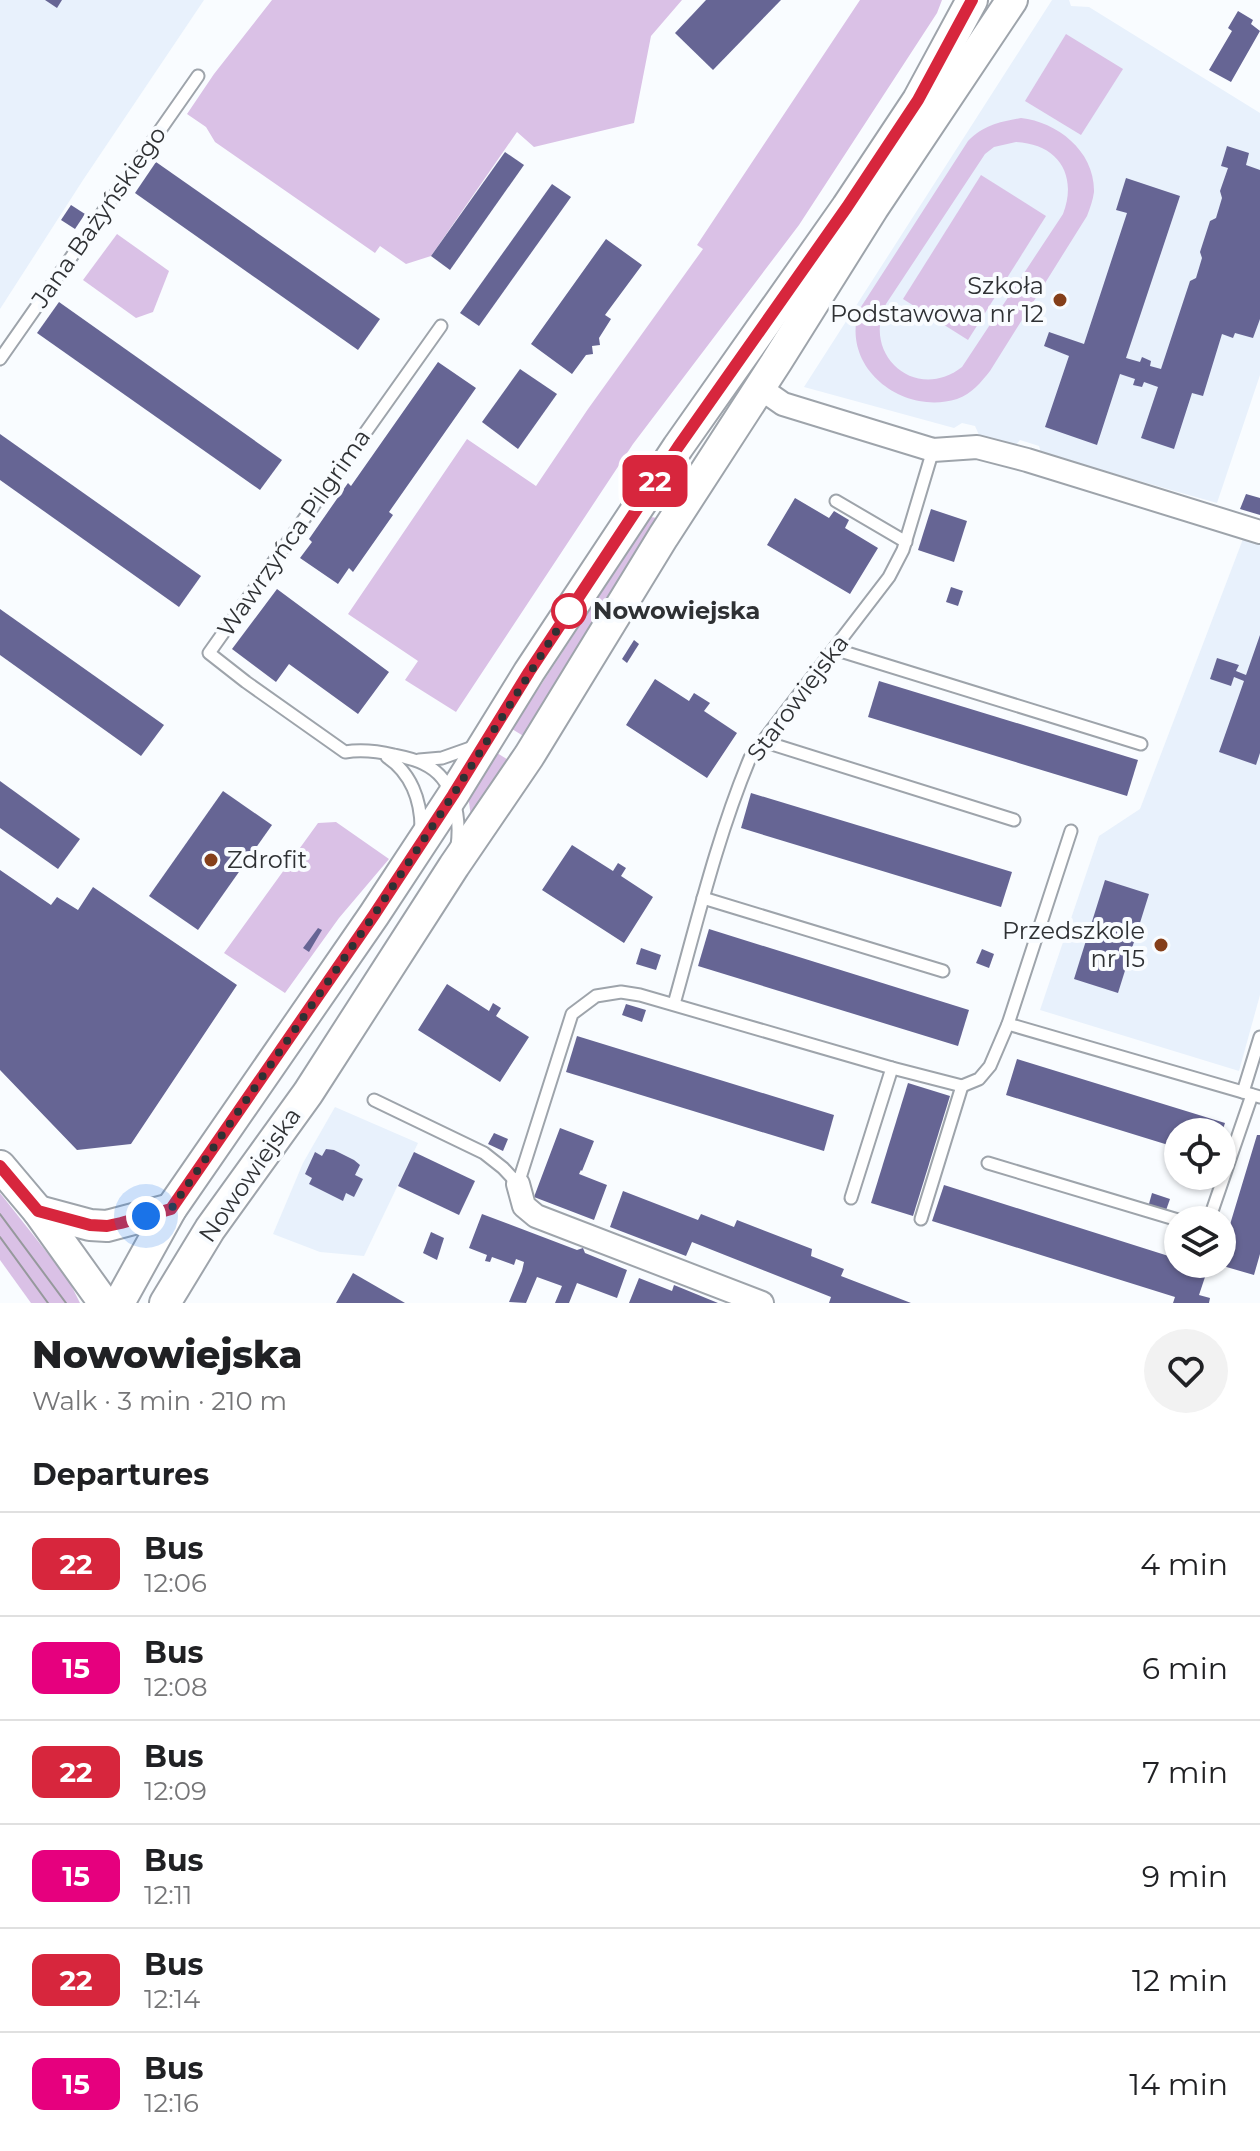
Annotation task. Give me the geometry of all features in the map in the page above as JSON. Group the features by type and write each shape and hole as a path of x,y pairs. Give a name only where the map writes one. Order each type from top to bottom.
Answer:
{"street":[{"name":"Nowowiejska","path":"119,1303 171,1209 418,848 529,672 678,447 847,207 918,100 972,0"},
{"name":"Nowowiejska","path":"165,1303 210,1229 308,1093 529,756 663,537 873,208 1012,0"},
{"path":"760,388 783,404 933,450 977,447 1260,532"},
{"path":"0,1166 38,1211 104,1303"},
{"path":"518,1184 524,1206 536,1216 762,1303"},
{"name":"Nowowiejska","path":"38,1211 90,1225 107,1226 171,1209"}],"lane":[{"name":"Jana Bażyńskiego","path":"0,359 198,76"},
{"name":"Wawrzyńca Pilgrima","path":"441,326 209,653 345,752 362,749 428,761 455,755 476,746 492,734"},
{"name":"Starowiejska","path":"674,1004 703,898 750,758 889,577 906,542 933,450"},
{"path":"836,501 906,542"},
{"path":"834,649 1141,744"},
{"path":"762,741 1014,820"},
{"path":"380,752 398,764 416,793 421,812 418,848"},
{"name":"Wawrzyńca Pilgrima","path":"413,760 435,770 453,795"},
{"path":"453,795 458,818 454,866"},
{"path":"374,1100 484,1153 518,1184 572,1014 596,996 621,992 674,1004 962,1086 979,1079 990,1066 1008,1024 1071,831"},
{"path":"703,898 943,971"},
{"path":"1008,1024 1252,1095"},
{"path":"1214,1206 1252,1095 1260,1037"},
{"path":"851,1198 892,1068"},
{"path":"921,1219 962,1086"},
{"path":"988,1163 1164,1216"}],"shaded area":[{"path":"0,0 204,0 0,309"},
{"path":"272,0 682,0 651,36 634,123 534,147 517,132 431,256 406,264 380,246 375,253 215,142 206,127 187,114"},
{"path":"860,0 942,0 937,13 799,225 633,444 456,712 405,680 418,661 348,614 467,439 536,486 703,249 697,245"},
{"name":"Szkoła Podstawowa nr 12","path":"1052,0 1069,0 1071,6 1089,7 1260,113 1260,375 1217,503 1041,453 1039,446 1020,440 1015,446 979,435 975,426 962,423 954,428 804,387"},
{"path":"1066,34 1123,69 1081,135 1025,101"},
{"path":"1021,118 1048,125 1081,152 1093,177 1094,192 1087,216 990,371 976,387 957,399 937,402 897,394 867,368 859,351 856,331 859,310 968,141 986,128","holes":["1016,142 1031,144 1053,155 1061,164 1068,187 1063,214 962,367 945,377 927,380 911,376 897,368 887,356 881,340 880,323 886,304 985,154 994,147"]},
{"path":"981,175 1046,216 968,340 903,299"},
{"path":"117,234 169,271 153,312 136,318 83,280"},
{"path":"651,517 659,522 525,737 512,729"},
{"name":"Przedszkole nr 15","path":"1243,539 1260,545 1260,995 1239,1071 1040,1010 1099,836 1140,809"},
{"path":"497,753 510,761 471,817 468,795"},
{"path":"336,822 389,859 339,918 285,993 224,953 318,823"},
{"path":"335,1107 418,1143 364,1256 320,1252 273,1234 303,1163"},
{"path":"0,1193 68,1279 80,1303 31,1303 0,1260"}],"building":[{"path":"45,0 62,0 57,8"},
{"path":"706,0 781,0 713,70 675,33"},
{"path":"1238,11 1253,20 1251,24 1260,31 1231,82 1209,70 1232,31 1228,28"},
{"path":"1227,146 1249,153 1246,165 1260,170 1260,319 1253,338 1235,333 1233,338 1222,334 1203,396 1192,393 1174,449 1141,438 1158,387 1144,382 1142,387 1133,385 1135,379 1120,374 1097,445 1045,427 1069,356 1044,346 1049,332 1084,344 1127,213 1116,210 1126,178 1180,196 1126,358 1140,362 1142,357 1151,361 1150,366 1161,369 1190,281 1196,278 1210,221 1216,218 1222,198 1220,191 1228,168 1221,166"},
{"path":"505,152 524,165 450,270 431,256"},
{"path":"156,162 380,319 358,350 135,193"},
{"path":"552,184 571,197 479,326 460,313"},
{"path":"71,205 85,214 75,229 61,220"},
{"path":"606,239 642,265 605,315 611,319 599,338 600,345 592,346 593,354 586,355 572,374 531,344"},
{"path":"59,302 282,460 260,490 37,333"},
{"path":"438,362 476,388 389,512 393,515 353,572 349,568 338,584 300,558 312,542 309,539 348,483 351,486"},
{"path":"520,369 557,394 518,449 482,422"},
{"path":"0,434 201,576 179,607 0,480"},
{"path":"1246,494 1260,498 1260,515 1240,509"},
{"path":"795,498 829,518 834,511 849,520 845,528 878,548 850,594 767,545"},
{"path":"931,509 967,521 954,562 918,550"},
{"path":"951,587 963,591 958,606 946,602"},
{"path":"277,589 389,672 358,714 289,664 276,682 232,649"},
{"path":"0,609 164,725 141,756 0,655"},
{"path":"1260,635 1260,753 1256,765 1219,752 1244,681 1234,677 1231,686 1210,679 1217,658 1239,665 1236,671 1246,675"},
{"path":"634,640 639,644 627,663 622,659"},
{"path":"655,679 689,701 694,693 710,703 704,711 737,733 707,778 626,725"},
{"path":"879,681 1138,760 1127,796 868,717"},
{"path":"0,781 80,839 58,869 0,828"},
{"name":"Zdrofit","path":"223,791 272,825 198,930 149,896"},
{"path":"751,793 1012,872 1001,907 741,828"},
{"path":"572,845 613,871 618,863 626,868 621,876 653,897 624,943 542,890"},
{"path":"0,870 51,905 57,897 78,910 93,887 237,985 131,1144 77,1150 0,1070"},
{"path":"1105,880 1149,894 1118,993 1074,979"},
{"path":"318,928 322,930 309,952 303,948"},
{"path":"709,929 969,1010 958,1046 698,966"},
{"path":"641,948 661,955 656,970 636,964"},
{"path":"982,949 994,954 989,968 976,963"},
{"path":"447,984 489,1011 493,1003 501,1008 496,1016 529,1037 500,1082 418,1030"},
{"path":"626,1004 646,1010 642,1022 622,1015"},
{"path":"577,1036 834,1115 824,1151 566,1072"},
{"path":"1017,1059 1209,1118 1164,1118 1164,1144 1006,1095"},
{"path":"908,1083 950,1096 913,1216 871,1203"},
{"path":"560,1128 594,1141 579,1174 607,1185 594,1220 534,1197"},
{"path":"494,1133 508,1139 503,1151 488,1144"},
{"path":"1257,1135 1260,1135 1260,1254 1254,1275 1236,1270 1236,1206"},
{"path":"326,1149 334,1150 360,1165 355,1175 363,1179 354,1197 346,1193 343,1201 309,1184 312,1178 305,1174 315,1152 322,1156"},
{"path":"414,1152 475,1181 459,1215 398,1186"},
{"path":"944,1185 1164,1255 1164,1278 1205,1278 1199,1295 1210,1298 1209,1303 1173,1303 1175,1297 932,1221"},
{"path":"623,1191 698,1220 701,1214 734,1227 737,1220 812,1249 811,1256 844,1269 841,1276 911,1303 829,1303 831,1297 692,1242 686,1256 610,1227"},
{"path":"1152,1193 1170,1199 1168,1206 1164,1206 1164,1216 1147,1211"},
{"path":"482,1214 577,1250 583,1248 585,1253 627,1270 617,1298 577,1283 569,1303 555,1303 562,1286 537,1277 526,1303 509,1302 524,1262 516,1259 514,1265 492,1257 490,1262 485,1261 487,1255 469,1248"},
{"path":"431,1232 444,1238 437,1260 423,1253"},
{"path":"353,1273 405,1303 336,1303"},
{"path":"639,1278 672,1291 674,1285 718,1303 629,1303"}],"tram line":[{"path":"0,1214 66,1303"},
{"path":"0,1237 48,1303"}],"bus line":[{"name":"22","path":"0,1166 38,1211 90,1225 107,1226 171,1209 374,915 678,447 847,207 918,100 972,0"}],"place":[{"name":"Szkoła Podstawowa nr 12","path":"1060,300"},
{"name":"Nowowiejska","path":"569,611"},
{"name":"Zdrofit","path":"211,860"},
{"name":"Przedszkole nr 15","path":"1161,945"}],"route":[{"path":"146,1216 171,1209 374,915 569,611"}]}
